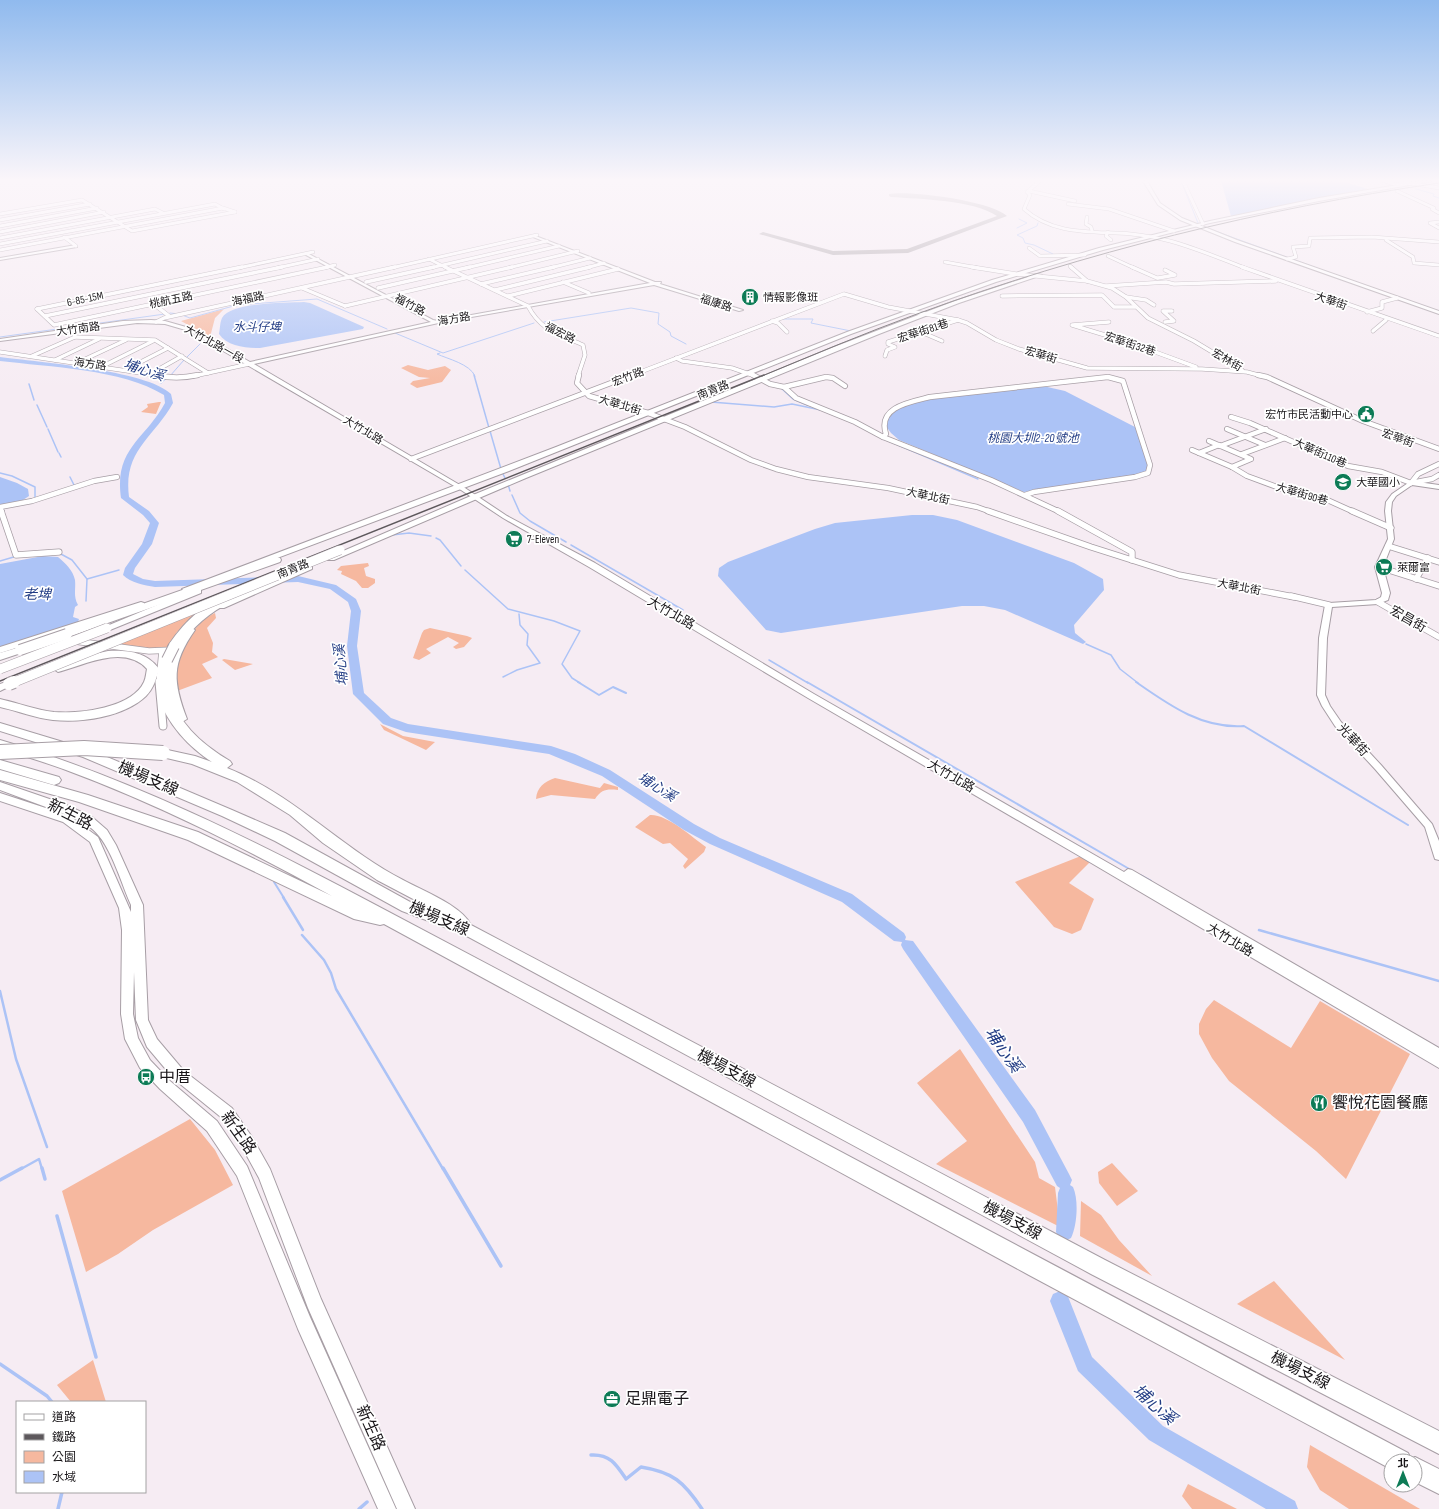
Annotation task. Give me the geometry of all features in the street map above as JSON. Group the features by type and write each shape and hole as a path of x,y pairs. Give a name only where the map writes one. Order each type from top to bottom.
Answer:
{"highway":[{"path":"0,657 276,560"},
{"path":"269,581 210,608 187,627 180,635 167,660 164,690 166,700 173,716 195,744 210,755 273,791 283,798 295,812"},
{"path":"0,703 54,716 75,716 106,712 132,700 142,693 152,680 153,669 142,657 114,654 85,659 22,682 5,686"},
{"name":"機場支線","path":"0,727 88,754 207,804 280,837 407,906 468,930 1098,1267 1439,1443"},
{"name":"機場支線","path":"0,744 71,768 140,794 262,851 1036,1268 1385,1453"},
{"path":"0,752 84,748 163,753 195,760 220,768 249,783 295,812 328,839 382,876 448,911 468,930"},
{"path":"0,764 125,804 359,915 393,922"},
{"path":"0,775 83,798 193,836"},
{"path":"1423,1473 1439,1482"}],"main road":[{"name":"南青路","path":"755,376 982,293 1114,251"},
{"name":"南青路","path":"1094,252 1109,253"},
{"path":"182,718 173,694 172,680 173,665 178,650 187,633 204,616 269,581 294,574 610,428 659,415 755,376 816,346 910,311 994,281 1094,252"},
{"name":"南青路","path":"5,686 269,581 470,492 910,311 1018,275 1109,253"},
{"path":"1101,257 1109,253"},
{"path":"1063,268 1090,260"},
{"path":"755,376 803,362 926,313 1033,276 1056,270"},
{"name":"南青路","path":"974,290 994,281"},
{"name":"南青路","path":"982,293 1007,286"},
{"name":"南青路","path":"816,346 847,337"},
{"name":"南青路","path":"803,362 828,350"},
{"path":"0,650 51,637 222,576 470,492 630,432 659,415"},
{"name":"南青路","path":"582,446 610,428"},
{"name":"南青路","path":"0,669 276,560 470,492 582,446 630,432"},
{"name":"新生路","path":"0,786 60,807 88,820 102,833 112,848 137,905 142,1020 152,1043 179,1075 227,1113 247,1142 265,1174 314,1302 406,1509"},
{"name":"新生路","path":"0,797 67,819 94,840 125,908 128,930 127,1014 132,1039 145,1064 165,1085 212,1126 242,1171 304,1323 387,1509"}],"street":[{"path":"0,258 42,251"},
{"name":"海福路","path":"170,316 466,251"},
{"path":"491,251 588,293"},
{"path":"366,282 502,251"},
{"path":"378,288 536,251"},
{"path":"302,288 345,306 574,251"},
{"name":"福康路","path":"577,251 590,258 656,283 741,310"},
{"name":"福康路","path":"577,251 656,283"},
{"path":"1034,251 1040,256 1083,255"},
{"path":"1076,251 1083,255"},
{"name":"大華街","path":"1194,251 1439,338"},
{"path":"1272,251 1439,313"},
{"path":"1290,258 1296,257 1294,251"},
{"path":"1404,251 1413,257 1414,263 1439,265"},
{"name":"6-85-15M","path":"45,316 37,309 313,252"},
{"name":"福竹路","path":"313,252 332,265"},
{"path":"1109,253 1158,278"},
{"name":"福竹路","path":"308,254 439,321"},
{"path":"481,284 590,258"},
{"path":"45,316 318,259"},
{"name":"福宏路","path":"429,259 527,306 536,319 549,330 583,345 586,350 577,378 577,383 587,393"},
{"name":"宏林街","path":"945,262 1018,275 1087,281 1105,286 1116,290 1126,297 1148,318 1194,341 1238,368 1248,372"},
{"path":"495,290 604,263"},
{"name":"桃航五路","path":"152,303 332,265"},
{"name":"桃航五路","path":"45,316 54,324 332,265"},
{"path":"1076,265 1087,281"},
{"path":"508,296 618,269"},
{"path":"1124,280 1158,278 1175,275 1165,270"},
{"name":"大華街","path":"1255,273 1276,282 1296,287"},
{"name":"福竹路","path":"353,276 378,288 432,321"},
{"path":"194,277 214,289"},
{"path":"1092,282 1103,280"},
{"path":"1105,286 1107,284 1166,282 1174,284 1276,282"},
{"name":"海方路","path":"527,306 588,293 656,283"},
{"name":"海方路","path":"0,352 127,369 178,379 439,321 656,283"},
{"name":"大竹北路一段","path":"134,289 170,316 159,322"},
{"name":"宏華街","path":"844,294 888,307 958,320 967,323 996,340 1019,349 1087,368 1202,369 1248,372 1267,377 1364,422 1439,449"},
{"name":"宏竹路","path":"411,459 844,294"},
{"path":"1002,296 1102,295 1114,307 1135,307"},
{"path":"1126,297 1146,300 1154,305"},
{"path":"1365,312 1382,308 1382,302 1397,298"},
{"path":"1165,322 1174,321 1163,311 1172,311"},
{"name":"宏林街","path":"1142,312 1201,340 1244,367 1248,372"},
{"name":"大華街","path":"1365,312 1439,338"},
{"name":"宏華街81巷","path":"885,356 887,350 894,347 887,343 958,320"},
{"path":"1373,331 1386,320"},
{"name":"海方路","path":"249,364 255,360 432,321 439,321"},
{"name":"大竹北路一段","path":"159,322 189,329 264,372"},
{"name":"大竹南路","path":"0,340 123,324 159,322"},
{"path":"772,322 778,323 787,332"},
{"name":"宏華街32巷","path":"1109,322 1072,325 1134,344 1202,369"},
{"path":"74,330 75,337"},
{"path":"921,332 942,341"},
{"path":"31,356 75,337 155,340 208,373"},
{"path":"55,360 101,338"},
{"path":"78,363 128,339"},
{"path":"103,366 155,340"},
{"path":"1194,341 1201,340"},
{"path":"127,369 168,348"},
{"path":"152,373 182,356"},
{"path":"676,358 682,361 732,368 784,387 796,398 855,422 883,437 1025,495 1100,533 1132,552 1133,559"},
{"name":"大竹北路","path":"264,372 411,459 1439,1054"},
{"name":"宏華街","path":"1248,372 1359,423 1439,453"},
{"path":"784,387 826,377 833,378 845,386"},
{"path":"883,437 886,434 882,425 883,419 887,414 902,406 930,397 1108,377 1117,378 1123,381 1150,464 1148,473 1135,477 1042,491 1025,495"},
{"name":"大華北街","path":"587,393 596,394 659,415 722,440 766,462 800,472 878,482 979,503 1133,559"},
{"path":"1317,404 1323,403"},
{"name":"大華北街","path":"659,415 751,460 776,469 808,477 888,488 977,506 1090,548 1329,605"},
{"name":"大華街110巷","path":"1231,417 1266,429 1348,466 1382,472 1410,483"},
{"path":"1359,423 1364,422"},
{"path":"1227,429 1265,445"},
{"path":"1199,453 1266,429"},
{"path":"1242,454 1285,438"},
{"path":"1210,441 1251,458 1232,467"},
{"name":"大華街90巷","path":"1192,450 1232,467 1248,476 1285,490 1323,498 1391,528"},
{"path":"1329,605 1378,602 1385,598 1386,593 1379,567 1391,538 1388,511 1389,502 1394,495 1410,483 1418,474 1439,464"},
{"path":"1410,483 1432,479 1439,475"},
{"path":"59,552 16,555 0,507 32,501 97,480 117,477"},
{"path":"1410,483 1439,487"},
{"name":"大竹北路","path":"470,492 1439,1064"},
{"path":"1388,546 1439,562"},
{"path":"1416,579 1428,558"},
{"path":"1379,567 1439,586"},
{"name":"宏昌街","path":"1378,602 1439,637"},
{"name":"光華街","path":"1329,605 1323,638 1321,695 1326,706 1338,724 1378,767 1429,826 1439,856"},
{"path":"0,654 51,637 134,650 178,650"},
{"path":"162,651 158,675 158,693 163,726"}],"green space":[{"path":"224,309 215,318 210,337 181,321"},
{"path":"408,365 428,370 445,366 451,370 442,382 417,388 410,384 413,381 430,378 419,377 401,368"},
{"path":"161,402 156,414 141,412 148,407 147,404"},
{"path":"368,563 369,566 364,568 366,576 375,579 375,583 368,588 362,588 356,581 341,574 342,571 337,570 341,566"},
{"path":"203,609 177,632 167,649 155,650 117,645"},
{"path":"215,613 216,618 207,628 213,643 212,652 218,657 202,664 212,678 177,691 177,669 184,646 197,626"},
{"path":"430,628 472,638 464,647 456,649 453,647 459,643 448,637 426,649 431,653 419,660 413,658 422,633 424,630"},
{"path":"224,659 253,664 235,670 222,660"},
{"path":"380,724 403,736 435,742 426,750 384,730"},
{"path":"555,778 600,788 604,783 618,787 618,790 605,790 595,799 551,795 536,799 540,788 548,781"},
{"path":"650,815 664,818 679,827 706,847 704,852 685,869 683,866 688,859 670,843 663,844 635,827"},
{"path":"1081,856 1090,862 1069,883 1094,899 1081,930 1072,934 1054,927 1015,882"},
{"path":"1214,1000 1291,1048 1320,1001 1410,1054 1346,1179 1316,1151 1229,1081 1212,1058 1199,1034 1199,1024 1206,1009"},
{"path":"960,1049 1035,1162 1039,1178 1055,1187 1060,1227 936,1164 967,1141 917,1083"},
{"path":"190,1119 215,1150 233,1185 153,1230 118,1254 86,1272 62,1191"},
{"path":"1112,1163 1138,1191 1117,1206 1099,1183 1098,1172"},
{"path":"1081,1201 1101,1215 1119,1240 1152,1276 1080,1236"},
{"path":"1274,1281 1345,1360 1237,1304"},
{"path":"93,1360 106,1401 70,1401 57,1385"},
{"path":"1310,1445 1383,1487 1383,1493 1392,1493 1420,1509 1349,1509 1320,1490 1307,1467"},
{"path":"1188,1484 1237,1509 1192,1509 1182,1496"}],"water":[{"name":"水斗仔埤","path":"310,303 364,327 363,329 260,348 237,346 222,338 219,334 222,318 227,313 236,309 260,304"},
{"name":"桃園大圳2-20號池","path":"1043,386 1065,391 1135,427 1148,464 1146,473 1024,492 899,440 885,425 889,416 899,409 916,403 961,394"},
{"path":"0,477 28,489 29,496 23,500 0,505"},
{"path":"912,515 933,515 957,520 1074,563 1103,579 1104,590 1074,625 1075,633 1086,642 1083,644 1005,610 984,606 962,606 781,633 766,630 718,576 719,568 728,562 815,529 835,523"},
{"name":"老埤","path":"43,556 58,557 71,570 75,580 75,592 78,605 75,607 73,617 79,619 78,622 0,648 0,564"}],"waterway":[{"path":"1048,251 1053,254"},
{"path":"1271,251 1355,282"},
{"path":"182,315 190,318 237,305 317,299 387,329"},
{"path":"544,322 631,308 659,313 658,324 670,332 671,336 686,344"},
{"path":"170,313 179,314"},
{"path":"0,337 165,314"},
{"path":"783,319 813,319 811,323 851,331"},
{"path":"395,333 443,353 534,323"},
{"path":"187,357 200,344"},
{"path":"440,353 437,354 464,365 475,376"},
{"name":"埔心溪","path":"0,359 88,370 113,375 136,380 155,387 167,394 169,403 163,414 139,441 125,468 123,483 125,498 146,513 155,523 147,544 130,568 128,575 140,581 155,584 298,579 321,583 333,587 352,601 356,611 352,646 359,694 387,721 406,728 551,750 571,757 606,773 689,827 715,841 847,898 899,937"},
{"path":"172,375 170,376 184,360"},
{"path":"701,365 716,367"},
{"path":"474,375 489,428"},
{"path":"161,383 165,379"},
{"path":"29,384 34,400"},
{"path":"781,388 793,399 807,405"},
{"path":"711,402 774,407 792,404 821,410"},
{"path":"37,405 47,427"},
{"path":"48,429 58,452"},
{"path":"490,431 501,469"},
{"path":"884,439 978,479"},
{"path":"59,453 61,457"},
{"path":"0,473 12,476 35,487 35,499"},
{"path":"503,474 505,478"},
{"path":"70,477 74,485"},
{"path":"508,484 510,491"},
{"path":"512,495 520,513 530,521 566,542"},
{"path":"392,535 409,533 431,536"},
{"path":"436,538 440,540 461,566"},
{"path":"571,545 683,610"},
{"path":"59,553 72,560 87,579"},
{"path":"0,561 17,556"},
{"path":"87,579 119,570"},
{"path":"465,570 508,609 554,621 580,631 562,664 572,678 580,683"},
{"path":"86,601 87,579"},
{"path":"503,677 517,670 540,663 527,645 528,634 520,625 519,614"},
{"path":"1086,644 1111,655 1120,669 1138,683"},
{"path":"769,660 808,683"},
{"path":"578,682 599,695 613,687 626,693"},
{"path":"807,682 1131,870"},
{"path":"1136,682 1187,714 1214,724 1244,726 1408,825"},
{"path":"1140,875 1151,881"},
{"path":"274,882 284,898"},
{"path":"283,897 303,930"},
{"path":"1259,930 1439,981"},
{"path":"302,935 324,960 331,973 336,989 443,1169"},
{"name":"埔心溪","path":"908,945 1029,1116 1063,1180"},
{"path":"0,991 16,1059 47,1147"},
{"path":"21,1169 39,1159 42,1169"},
{"path":"0,1180 22,1168"},
{"path":"42,1168 45,1179"},
{"path":"443,1168 501,1266"},
{"path":"1065,1232 1067,1193"},
{"path":"57,1216 96,1357"},
{"name":"埔心溪","path":"1060,1301 1085,1364 1156,1433 1287,1509"},
{"path":"0,1364 47,1396 51,1401"},
{"path":"591,1455 598,1455 608,1458 616,1465 626,1479 641,1467 670,1475 683,1485 702,1509"},
{"path":"58,1509 62,1493"},
{"path":"359,1509 367,1502"}],"taxiway":[{"path":"827,251 833,253 892,251"}],"railway":[{"path":"762,376 917,314 1045,271 1111,251"},
{"path":"0,681 764,375"}],"place":[{"name":"情報影像班","path":"750,297"},
{"name":"宏竹市民活動中心","path":"1366,414"},
{"name":"大華國小","path":"1343,482"},
{"name":"7-Eleven","path":"514,539"},
{"name":"萊爾富","path":"1384,567"},
{"name":"中厝","path":"146,1077"},
{"name":"饗悅花園餐廳","path":"1319,1103"},
{"name":"足鼎電子","path":"612,1399"}]}
